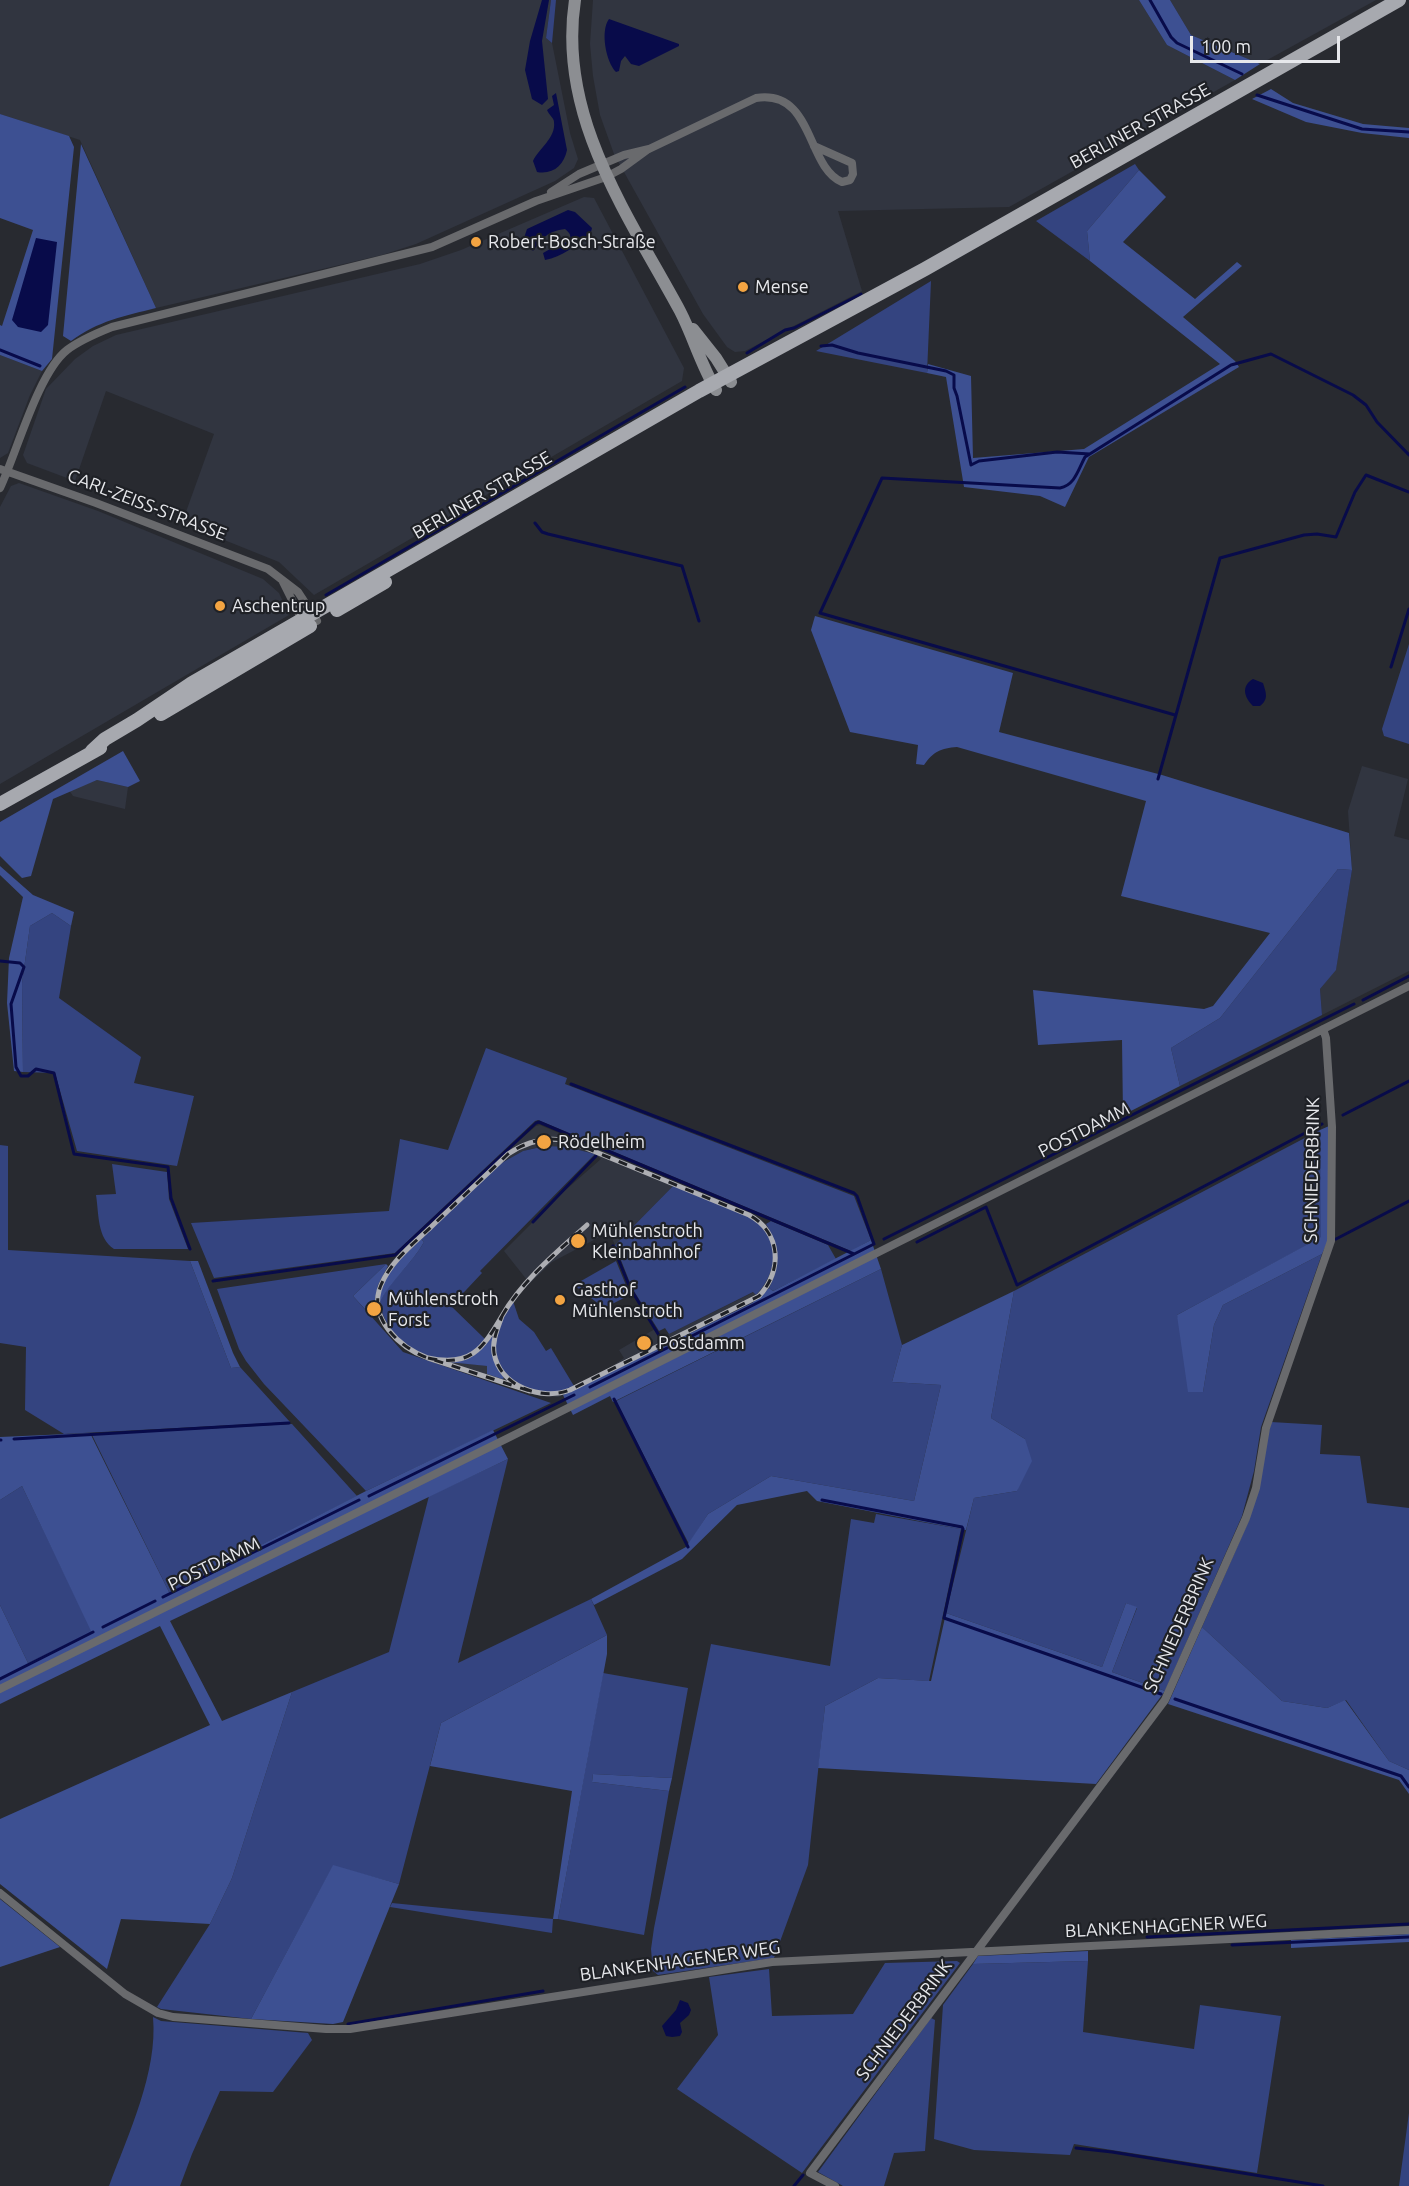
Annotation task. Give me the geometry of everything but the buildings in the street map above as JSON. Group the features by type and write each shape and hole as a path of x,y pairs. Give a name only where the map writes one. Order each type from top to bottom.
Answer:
{"main road":[{"path":"575,0 574,50 577,84 586,125 606,177 681,314 714,387"},
{"name":"BERLINER STRASSE","path":"0,804 92,751 109,744 309,620 729,378 1399,0"},
{"path":"681,314 729,378"}],"street":[{"path":"0,488 4,470 45,377 66,351 112,327 294,280 420,251 536,201 606,177 647,150 739,104 756,98 766,96 785,102 800,118 814,146 834,179 842,182 850,180 853,174 852,163 814,146"},
{"path":"536,201 579,174 624,155 647,150"},
{"name":"CARL-ZEISS-STRASSE","path":"4,470 268,569 298,592 309,620"},
{"path":"280,577 309,620"},
{"name":"POSTDAMM","path":"0,1689 1409,986"},
{"name":"SCHNIEDERBRINK","path":"835,2186 810,2173 1165,1700 1246,1518 1256,1488 1266,1428 1330,1241 1332,1127 1326,1038 1323,1029"},
{"name":"BLANKENHAGENER WEG","path":"0,1893 125,1994 158,2013 173,2017 326,2030 350,2029 772,1962 1409,1930"}],"shaded area":[{"path":"0,0 551,0 546,38 552,43 570,133 578,159 574,168 555,181 416,244 382,255 156,308 80,140 0,114"},
{"path":"542,0 549,0 542,41 548,99 542,105 532,99 525,70 530,41"},
{"path":"551,0 556,0 552,43 546,38"},
{"path":"593,0 1139,0 1167,45 1235,80 1009,207 838,211 862,291 745,351 735,352 727,347 703,314 614,154 600,115 593,76 590,44"},
{"path":"1139,0 1170,0 1191,35 1260,64 1235,80 1167,45"},
{"path":"1170,0 1376,0 1260,64 1191,35"},
{"path":"609,19 679,44 679,46 639,66 631,64 625,56 621,61 619,71 616,72 609,61 605,46 606,24"},
{"path":"1271,89 1293,103 1363,124 1409,128 1409,138 1362,133 1306,122 1252,99"},
{"path":"556,93 567,150 557,168 543,173 537,172 533,161 550,138 554,128 554,121 547,110 554,105 552,96"},
{"path":"0,114 69,136 74,147 52,359 42,371 0,355 0,325 2,326 33,230 0,218"},
{"path":"81,144 156,308 101,324 71,341 63,336"},
{"path":"1135,164 1139,170 1087,231 1090,261 1036,221"},
{"path":"1139,170 1166,197 1123,242 1195,299 1237,262 1242,266 1183,317 1235,361 1239,367 1089,457 1065,507 1040,496 964,487 946,377 927,373 928,364 971,376 973,458 1084,449 1220,364 1090,261 1087,231"},
{"path":"584,197 594,198 684,368 682,381 314,595 279,562 182,523 214,434 106,391 75,481 27,463 23,455 46,389 75,359 93,346 116,335 420,264 461,250"},
{"path":"568,210 575,212 592,228 590,236 563,253 545,260 543,253 559,244 569,242 569,233 565,229 550,233 533,251 524,238 527,229"},
{"path":"36,238 57,242 48,325 41,332 18,327 12,320"},
{"path":"931,281 927,373 816,351"},
{"path":"0,355 42,371 30,395 8,453 0,458"},
{"path":"19,483 98,511 263,579 279,593 289,615 0,784 0,507 11,486"},
{"path":"815,616 1013,673 999,732 1162,775 1349,833 1352,870 1338,869 1220,1018 1171,1048 1180,1086 1123,1115 1122,1040 1038,1045 1033,990 1204,1009 1213,1006 1270,933 1121,896 1146,801 957,747 946,748 938,752 924,765 916,764 918,745 850,732 811,630"},
{"path":"1409,644 1409,744 1384,736 1382,729"},
{"path":"1253,679 1263,683 1265,690 1266,698 1260,706 1253,706 1245,692 1245,688"},
{"path":"123,751 140,781 128,787 97,780 53,799 31,876 22,878 0,856 0,822"},
{"path":"1362,766 1408,779 1394,836 1409,840 1409,971 1322,1015 1320,989 1336,969 1352,870 1348,811"},
{"path":"97,780 128,787 125,809 73,796 69,790"},
{"path":"0,866 33,895 74,912 71,926 52,913 30,926 22,983 23,1072 14,1071 7,1003 9,958 23,897 0,875"},
{"path":"1338,869 1352,870 1336,970 1320,989 1322,1015 1180,1086 1171,1048 1220,1018"},
{"path":"52,913 71,926 59,998 141,1057 134,1083 194,1096 177,1166 77,1151 55,1073 23,1072 22,983 30,926"},
{"path":"486,1048 567,1078 565,1084 854,1196 871,1240 851,1251 538,1120 395,1253 214,1278 191,1223 389,1211 400,1139 448,1150"},
{"path":"540,1125 756,1216 766,1224 777,1247 777,1270 769,1288 752,1303 584,1386 582,1382 624,1358 619,1350 655,1329 661,1338 754,1292 755,1295 767,1281 772,1269 774,1249 768,1234 754,1220 674,1185 615,1245 609,1232 552,1262 522,1291 520,1289 527,1280 504,1251 561,1194 601,1159 595,1154 567,1147 535,1148 523,1151 498,1165 396,1263 380,1292 380,1309 390,1328 406,1346 428,1356 448,1359 459,1358 478,1349 511,1299 513,1301 504,1314 496,1340 496,1355 504,1371 520,1384 537,1391 556,1392 577,1385 579,1388 558,1397 537,1395 420,1357 405,1348 392,1337 368,1304 375,1301 378,1285 385,1271 393,1260 536,1126","holes":["492,1336 492,1356 504,1378 488,1366 452,1362 475,1356"]},
{"path":"1329,1126 1328,1241 1322,1254 1223,1305 1214,1325 1203,1392 1188,1392 1177,1315 1321,1237 1320,1130"},
{"path":"1320,1130 1322,1237 1177,1315 1203,1392 1214,1325 1223,1305 1322,1254 1261,1427 1254,1471 1242,1516 1165,1691 1112,1672 1137,1608 1126,1603 1102,1667 946,1613 974,1498 1017,1491 1025,1439 991,1418 1014,1291"},
{"path":"0,1145 8,1146 8,1250 190,1261 231,1368 240,1367 290,1422 64,1434 25,1410 26,1347 0,1343"},
{"path":"545,1146 567,1147 595,1154 480,1271 482,1273 451,1306 486,1340 472,1352 456,1358 439,1359 407,1346 394,1334 385,1319 380,1302 389,1286 419,1250 424,1242 421,1239 498,1165 523,1151"},
{"path":"112,1164 167,1172 169,1199 188,1249 114,1249 108,1244 100,1225 96,1195 116,1194"},
{"path":"674,1185 758,1222 771,1239 774,1259 768,1278 756,1295 753,1292 669,1334 665,1328 659,1331 632,1288 615,1245"},
{"path":"771,1221 828,1245 836,1259 773,1291 769,1288 773,1280 777,1256 774,1240 766,1224"},
{"path":"421,1239 424,1242 414,1258 390,1286 380,1302 380,1292 387,1275"},
{"path":"871,1240 881,1269 613,1402 610,1396 573,1415 563,1395 752,1303 769,1288 773,1291"},
{"path":"190,1261 198,1261 240,1367 231,1368"},
{"path":"616,1261 630,1295 604,1308 574,1285"},
{"path":"386,1264 353,1296 403,1352 551,1403 366,1491 264,1384 246,1361 239,1349 217,1289"},
{"path":"386,1264 388,1266 378,1285 375,1301 368,1304 375,1316 373,1318 353,1296"},
{"path":"881,1269 902,1345 892,1382 941,1385 914,1501 771,1476 708,1514 689,1544 616,1401"},
{"path":"1014,1291 991,1418 1025,1439 1032,1461 1017,1491 974,1498 966,1530 817,1501 807,1491 737,1505 682,1559 594,1605 591,1599 686,1547 708,1514 771,1476 914,1501 941,1385 892,1382 902,1345"},
{"path":"513,1301 519,1319 534,1332 546,1351 551,1348 574,1386 558,1391 535,1391 515,1382 506,1373 499,1362 496,1338 499,1326"},
{"path":"494,1334 493,1357 504,1378 487,1374 487,1366 448,1362 456,1362 474,1355"},
{"path":"1271,1422 1322,1425 1320,1454 1360,1456 1367,1503 1409,1508 1409,1770 1389,1761 1346,1700 1327,1708 1282,1701 1202,1627 1249,1520"},
{"path":"292,1424 357,1496 169,1592 92,1435"},
{"path":"493,1430 508,1459 170,1621 222,1721 292,1692 232,1878 210,1924 121,1919 107,1969 0,1884 0,1819 210,1725 160,1626 0,1704 0,1605 28,1663 91,1631 22,1486 0,1500 0,1437 90,1433 169,1592 366,1491"},
{"path":"508,1459 458,1663 591,1599 607,1635 441,1723 399,1884 333,1866 251,2019 157,2007 210,1924 232,1878 292,1692 389,1652 429,1496"},
{"path":"22,1486 92,1631 28,1663 0,1605 0,1500"},
{"path":"876,1514 961,1529 929,1681 878,1678 825,1706 808,1865 774,1958 658,1975 653,1971 651,1949 654,1928 711,1644 830,1666 851,1519 874,1523"},
{"path":"1126,1603 1137,1607 1112,1672 1165,1691 1096,1784 818,1768 825,1706 878,1678 931,1681 946,1613 1102,1667"},
{"path":"1202,1627 1282,1701 1327,1708 1345,1700 1389,1761 1409,1770 1409,1794 1399,1780 1168,1704"},
{"path":"607,1635 607,1654 558,1919 553,1919 572,1791 430,1766 441,1723"},
{"path":"603,1673 688,1688 672,1778 593,1774 592,1782 669,1791 644,1935 558,1919"},
{"path":"593,1774 672,1778 669,1791 592,1782"},
{"path":"333,1865 399,1884 343,2022 333,2024 251,2019"},
{"path":"0,1899 60,1947 0,1967"},
{"path":"392,1903 553,1919 552,1933 390,1907"},
{"path":"1409,1934 1409,1942 1291,1948 1291,1940"},
{"path":"1088,1951 1088,1961 973,1964 978,1956"},
{"path":"957,1961 960,1963 802,2173 677,2089 718,2035 709,1977 769,1969 772,2016 853,2014 885,1963"},
{"path":"1088,1961 1083,2032 1194,2049 1200,2005 1281,2016 1257,2173 1074,2144 1070,2155 974,2150 934,2139 943,2005 973,1964"},
{"path":"680,2000 688,2003 691,2010 680,2023 682,2032 680,2036 666,2036 662,2026 676,2010"},
{"path":"153,2017 161,2021 308,2033 312,2040 273,2092 220,2091 180,2186 109,2186 133,2125 146,2081 151,2059"},
{"path":"931,2018 935,2020 925,2151 894,2153 884,2186 843,2186 818,2172"},
{"path":"1409,2113 1409,2186 1399,2186"}],"waterway":[{"path":"1150,0 1171,37 1177,43 1242,74"},
{"path":"1257,95 1362,129 1409,132"},
{"path":"747,353 785,330 794,328 861,294"},
{"path":"821,346 832,345 858,353 946,371 954,375 954,388 971,465 979,461 1057,452 1090,454"},
{"path":"0,350 40,366"},
{"path":"1175,715 820,613 882,478 1060,488 1073,480 1085,457 1231,365 1271,354 1353,395 1366,405 1377,422 1409,455"},
{"path":"326,595 685,387"},
{"path":"1158,779 1220,558 1304,535 1317,534 1336,537 1355,492 1366,475 1409,492"},
{"path":"535,523 542,532 548,534 682,566 699,621"},
{"path":"1391,667 1409,609"},
{"path":"0,961 20,963 24,967 11,1004 16,1067 21,1076 28,1076 36,1069 54,1073 74,1154 168,1167 171,1198 190,1249"},
{"path":"1363,1000 1409,976"},
{"path":"884,1239 1354,1004"},
{"path":"1343,1115 1409,1081"},
{"path":"571,1084 857,1196 874,1244 676,1344"},
{"path":"213,1281 395,1255 536,1123 539,1122 586,1142"},
{"path":"917,1242 986,1207 1017,1285 1322,1124"},
{"path":"596,1146 854,1254"},
{"path":"533,1222 596,1156"},
{"path":"1336,1239 1409,1201"},
{"path":"613,1246 630,1288 660,1337"},
{"path":"590,1387 667,1348"},
{"path":"369,1496 574,1395"},
{"path":"614,1399 688,1547"},
{"path":"14,1439 289,1423"},
{"path":"163,1597 359,1500"},
{"path":"822,1500 962,1527 944,1618 1161,1694"},
{"path":"103,1627 155,1601"},
{"path":"0,1679 93,1632"},
{"path":"1175,1699 1401,1776 1409,1787"},
{"path":"1147,1937 1409,1924"},
{"path":"1232,1945 1409,1937"},
{"path":"348,2024 543,1991"},
{"path":"1076,2148 1323,2186"},
{"path":"794,2186 803,2175"}],"railway":[{"path":"428,1358 442,1360 465,1358 481,1347 502,1316 494,1343 494,1353 504,1375 513,1383 535,1392 547,1394 570,1390 759,1296 767,1286 775,1264 773,1242 767,1231 760,1222 749,1215 569,1141 552,1139 537,1141 508,1154 396,1261 381,1285 378,1309 389,1330 397,1339 417,1353 428,1358 530,1391"},
{"path":"502,1316 530,1279 587,1225"}],"place":[{"name":"Robert-Bosch-Straße","path":"476,242"},
{"name":"Mense","path":"743,287"},
{"name":"Aschentrup","path":"220,606"},
{"name":"Rödelheim","path":"544,1142"},
{"name":"Mühlenstroth Kleinbahnhof","path":"578,1241"},
{"name":"Gasthof Mühlenstroth","path":"560,1300"},
{"name":"Mühlenstroth Forst","path":"374,1309"},
{"name":"Postdamm","path":"644,1343"}]}
